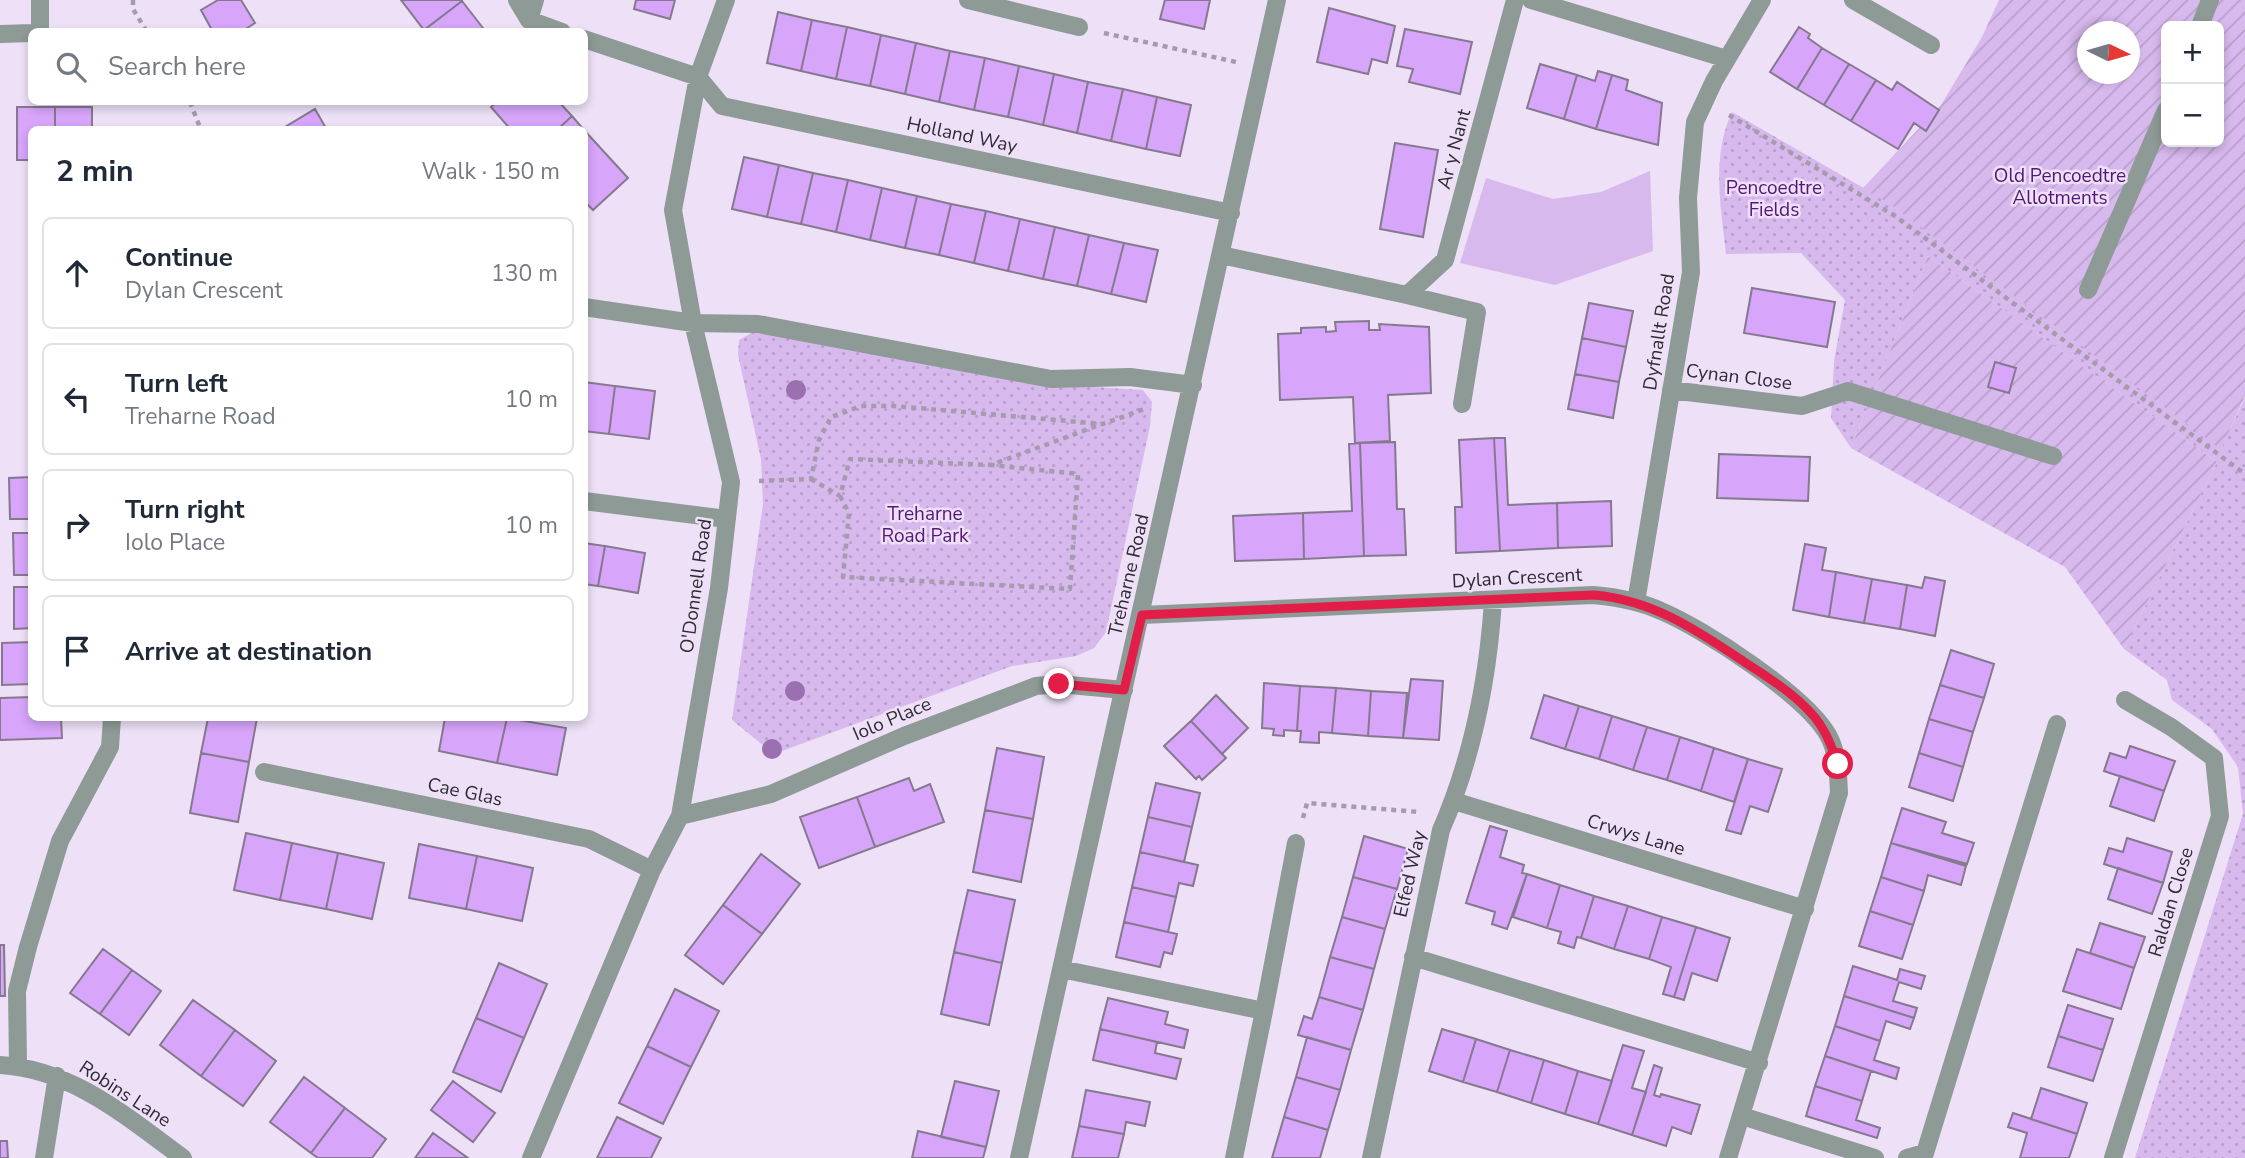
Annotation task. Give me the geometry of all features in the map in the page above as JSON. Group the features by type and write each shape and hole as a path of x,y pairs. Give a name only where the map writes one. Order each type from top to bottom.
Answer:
{"street":[{"path":"40,0 40,28"},
{"path":"517,0 529,20 551,28"},
{"path":"529,20 535,0"},
{"name":"O'Donnell Road","path":"530,1158 652,870 680,816 719,588 731,482 693,323 673,210 698,77 726,0"},
{"path":"968,0 1079,27"},
{"name":"Treharne Road","path":"1018,1158 1142,615 1277,0"},
{"name":"Ar y Nant","path":"1407,295 1445,260 1515,0"},
{"path":"1531,0 1727,59"},
{"name":"Dyfnallt Road","path":"1636,602 1691,272 1688,198 1690,148 1695,122 1704,100 1762,0"},
{"path":"1853,0 1931,45"},
{"path":"2202,21 2210,0"},
{"path":"0,34 28,33"},
{"path":"588,40 698,77"},
{"name":"Holland Way","path":"698,77 722,106 1231,214"},
{"path":"2088,290 2161,122"},
{"path":"1221,256 1478,312 1462,404"},
{"path":"588,308 693,323 758,324 1051,379 1130,377 1193,384"},
{"name":"Cynan Close","path":"1671,390 1802,406 1848,391 2053,456"},
{"path":"588,501 727,519"},
{"name":"Dylan Crescent","path":"1142,615 1594,595 1636,602 1685,622 1787,691 1811,713 1828,736 1838,764 1839,793 1728,1158"},
{"name":"Elfed Way","path":"1371,1158 1441,830 1454,801 1486,674 1493,601"},
{"name":"Iolo Place","path":"680,816 771,794 904,736 1036,686 1071,684 1124,690"},
{"name":"Raldan Close","path":"2113,1158 2220,816 2214,758 2171,727 2125,700"},
{"path":"9,1065 17,991 28,947 60,841 110,747 112,721"},
{"path":"1907,1158 1925,1153 2057,724"},
{"name":"Cae Glas","path":"264,772 589,839 652,870"},
{"name":"Crwys Lane","path":"1454,801 1805,909"},
{"path":"1234,1158 1296,843"},
{"path":"1413,957 1759,1063"},
{"path":"1061,970 1264,1011"},
{"name":"Robins Lane","path":"9,1065 57,1076 93,1094 183,1158"},
{"path":"44,1158 57,1076"},
{"path":"1742,1116 1875,1158"}],"path":[{"path":"133,0 133,9 145,28"},
{"path":"1079,27 1262,68"},
{"path":"1704,100 1895,216 2245,474"},
{"path":"191,105 199,126"},
{"path":"811,479 819,440 831,417 861,406 1032,416 1103,424"},
{"path":"991,465 1151,407 1186,414"},
{"path":"731,482 811,479 840,496 849,513 843,577 1070,589 1078,474 991,465 850,459 840,496"},
{"path":"1296,843 1307,803 1430,813 1454,801"}],"green space":[{"name":"Old Pencoedtre Allotments","path":"1999,0 2245,0 2245,396 2221,449 1887,202 1863,188 1941,105 1982,37"},
{"name":"Pencoedtre Fields","path":"1732,112 1886,201 2221,448 2245,398 2245,1158 2135,1158 2243,814 2238,767 2212,729 2172,700 2167,680 2124,649 2217,462 1928,256 1851,448 1831,418 1834,361 1845,300 1801,253 1726,254 1719,182 1722,147"},
{"path":"1650,171 1653,251 1555,285 1460,263 1486,178 1553,199 1601,192"},
{"path":"1928,256 2217,462 2124,649 2065,567 1851,448"},
{"name":"Treharne Road Park","path":"757,330 1045,384 1143,390 1152,402 1150,426 1106,632 1094,648 1076,656 1012,666 774,754 732,720 763,504 761,459 738,355 739,340"}],"building":[{"path":"218,0 241,0 255,23 247,28 211,28 201,10"},
{"path":"401,0 462,0 427,28 422,28"},
{"path":"636,0 675,0 670,19 634,9"},
{"path":"1165,0 1210,0 1204,29 1160,19"},
{"path":"462,1 483,28 427,28"},
{"path":"1329,8 1395,26 1387,63 1372,59 1368,74 1317,62"},
{"path":"778,12 812,20 801,71 767,63"},
{"path":"812,20 847,27 836,79 801,71"},
{"path":"847,27 881,35 870,86 836,79"},
{"path":"1799,27 1810,34 1808,38 1822,48 1797,89 1770,72"},
{"path":"1405,29 1472,42 1460,94 1409,82 1413,69 1397,66"},
{"path":"881,35 916,43 905,94 870,86"},
{"path":"916,43 950,51 939,102 905,94"},
{"path":"1822,48 1849,64 1824,105 1797,89"},
{"path":"950,51 985,58 974,110 939,102"},
{"path":"985,58 1019,66 1008,117 974,110"},
{"path":"1540,64 1577,75 1564,119 1527,108"},
{"path":"1849,64 1876,80 1851,121 1824,105"},
{"path":"1019,66 1054,74 1043,125 1008,117"},
{"path":"1598,71 1612,75 1596,129 1564,119 1577,75 1595,81"},
{"path":"1054,74 1088,82 1077,133 1043,125"},
{"path":"1612,75 1628,80 1626,90 1662,103 1658,145 1596,129"},
{"path":"1876,80 1892,90 1897,82 1939,110 1926,131 1914,123 1898,149 1851,121"},
{"path":"1088,82 1123,89 1111,141 1077,133"},
{"path":"1123,89 1157,97 1146,149 1111,141"},
{"path":"1157,97 1191,105 1180,156 1146,149"},
{"path":"562,105 572,116 561,126 508,126 491,107"},
{"path":"17,107 55,107 55,126 28,126 28,160 17,160"},
{"path":"55,107 92,107 92,126 55,126"},
{"path":"315,109 325,126 287,126"},
{"path":"572,116 581,126 561,126"},
{"path":"588,134 628,178 593,210 588,205"},
{"path":"1395,143 1438,150 1423,237 1380,229"},
{"path":"744,157 779,165 767,217 732,209"},
{"path":"779,165 813,173 801,224 767,217"},
{"path":"813,173 848,180 836,232 801,224"},
{"path":"848,180 882,188 870,240 836,232"},
{"path":"882,188 917,196 905,248 870,240"},
{"path":"917,196 951,204 939,255 905,248"},
{"path":"951,204 986,211 974,263 939,255"},
{"path":"986,211 1020,219 1008,271 974,263"},
{"path":"1020,219 1055,227 1043,279 1008,271"},
{"path":"1055,227 1089,235 1077,286 1043,279"},
{"path":"1089,235 1124,243 1111,294 1077,286"},
{"path":"1124,243 1158,250 1146,302 1111,294"},
{"path":"1752,288 1835,302 1827,347 1744,333"},
{"path":"1589,303 1633,311 1626,347 1582,338"},
{"path":"1369,321 1369,330 1380,330 1379,324 1429,327 1431,393 1388,395 1390,441 1355,443 1353,397 1280,400 1278,334 1301,333 1301,328 1326,327 1326,332 1336,331 1335,322"},
{"path":"1582,338 1626,347 1619,382 1575,374"},
{"path":"1995,362 2016,368 2009,393 1988,387"},
{"path":"1575,374 1619,382 1613,418 1568,409"},
{"path":"588,383 615,386 609,434 588,431"},
{"path":"615,386 655,391 649,439 609,434"},
{"path":"1494,438 1505,438 1508,505 1557,503 1558,548 1500,551"},
{"path":"1494,438 1500,551 1456,553 1455,507 1462,507 1459,440"},
{"path":"1395,442 1397,509 1404,509 1406,555 1364,556 1360,443"},
{"path":"1360,443 1364,556 1304,559 1303,513 1352,511 1349,444"},
{"path":"1719,454 1810,457 1808,501 1717,498"},
{"path":"28,477 28,519 10,519 9,478"},
{"path":"1611,501 1612,546 1558,548 1557,503"},
{"path":"1303,513 1304,559 1235,561 1233,516"},
{"path":"13,533 28,533 28,575 14,575"},
{"path":"588,544 605,546 598,586 588,585"},
{"path":"1805,544 1826,548 1822,570 1836,572 1829,617 1793,610"},
{"path":"605,546 645,553 638,593 598,586"},
{"path":"1836,572 1872,579 1864,623 1829,617"},
{"path":"1925,577 1945,581 1935,636 1900,629 1907,585 1922,588"},
{"path":"1872,579 1907,585 1900,629 1864,623"},
{"path":"14,587 28,587 28,628 14,629"},
{"path":"28,642 28,684 2,685 2,643"},
{"path":"1951,650 1994,664 1984,698 1940,685"},
{"path":"1411,679 1443,681 1439,740 1403,738"},
{"path":"1264,683 1300,686 1297,731 1284,730 1284,736 1273,735 1274,729 1262,728"},
{"path":"1940,685 1984,698 1973,732 1929,719"},
{"path":"1300,686 1336,688 1332,733 1319,732 1319,743 1300,742 1301,731 1297,731"},
{"path":"1336,688 1371,691 1368,736 1332,733"},
{"path":"1371,691 1407,693 1403,738 1368,736"},
{"path":"1216,695 1248,728 1222,754 1191,721"},
{"path":"1544,695 1579,706 1565,749 1531,738"},
{"path":"28,697 28,721 61,721 62,738 0,740 0,698"},
{"path":"1579,706 1612,716 1599,759 1565,749"},
{"path":"1612,716 1647,727 1633,770 1599,759"},
{"path":"1929,719 1973,732 1963,767 1919,753"},
{"path":"207,721 256,721 249,762 201,753"},
{"path":"444,721 506,721 497,763 439,751"},
{"path":"506,721 525,721 566,728 557,775 497,763"},
{"path":"1191,721 1226,758 1202,780 1199,776 1196,779 1164,746"},
{"path":"1647,727 1680,737 1667,780 1633,770"},
{"path":"1680,737 1714,748 1701,791 1667,780"},
{"path":"2130,746 2175,761 2164,791 2104,771 2110,753 2126,758"},
{"path":"997,748 1044,757 1033,819 985,810"},
{"path":"1714,748 1748,759 1734,802 1701,791"},
{"path":"201,753 249,762 238,822 190,813"},
{"path":"1919,753 1963,767 1953,801 1909,787"},
{"path":"1748,759 1782,769 1768,812 1750,806 1741,834 1726,830"},
{"path":"2120,776 2164,791 2154,821 2110,806"},
{"path":"909,778 914,791 930,784 944,822 875,847 857,797"},
{"path":"1156,783 1200,793 1192,827 1148,817"},
{"path":"857,797 875,847 819,868 800,817"},
{"path":"1902,808 1946,822 1942,833 1974,843 1967,864 1891,843"},
{"path":"985,810 1033,819 1021,882 973,872"},
{"path":"1148,817 1192,827 1184,862 1140,852"},
{"path":"1490,826 1507,831 1500,857 1524,865 1522,873 1527,874 1507,929 1492,924 1495,912 1466,903"},
{"path":"246,833 292,843 280,900 234,890"},
{"path":"1364,836 1408,849 1397,889 1353,877"},
{"path":"2127,838 2172,852 2163,883 2104,864 2109,848 2123,852"},
{"path":"292,843 338,853 326,909 280,900"},
{"path":"1891,843 1966,866 1961,885 1928,875 1924,891 1881,877"},
{"path":"419,844 477,856 466,909 409,898"},
{"path":"1140,852 1198,865 1193,886 1179,883 1176,897 1132,887"},
{"path":"338,853 384,863 372,919 326,909"},
{"path":"761,854 800,884 762,934 723,905"},
{"path":"477,856 533,868 522,921 466,909"},
{"path":"2118,868 2163,883 2152,914 2108,899"},
{"path":"1527,874 1560,885 1547,928 1513,917"},
{"path":"1353,877 1397,889 1385,929 1342,917"},
{"path":"1881,877 1924,891 1913,925 1870,911"},
{"path":"1560,885 1594,896 1581,938 1577,937 1574,948 1558,943 1561,932 1547,928"},
{"path":"1132,887 1176,897 1168,932 1124,922"},
{"path":"968,890 1015,900 1002,963 954,952"},
{"path":"1594,896 1628,906 1614,949 1581,938"},
{"path":"723,905 762,934 723,984 685,955"},
{"path":"1628,906 1662,917 1649,959 1614,949"},
{"path":"1870,911 1913,925 1902,959 1859,946"},
{"path":"1342,917 1385,929 1374,969 1330,957"},
{"path":"1662,917 1696,927 1674,997 1663,994 1671,967 1649,959"},
{"path":"1124,922 1177,934 1172,954 1164,952 1160,967 1116,957"},
{"path":"2100,923 2145,937 2134,968 2090,953"},
{"path":"1696,927 1730,938 1717,981 1692,973 1684,1000 1674,997"},
{"path":"0,945 4,945 5,996 0,996"},
{"path":"103,949 132,970 100,1014 70,993"},
{"path":"2077,949 2134,968 2121,1009 2063,991"},
{"path":"954,952 1002,963 989,1025 941,1014"},
{"path":"1330,957 1374,969 1363,1010 1319,997"},
{"path":"499,963 547,984 524,1038 476,1018"},
{"path":"1853,966 1897,980 1900,969 1925,976 1921,989 1899,982 1893,1001 1917,1008 1914,1018 1844,996"},
{"path":"132,970 161,991 129,1035 100,1014"},
{"path":"675,989 719,1011 691,1067 647,1046"},
{"path":"1844,996 1914,1018 1910,1029 1886,1021 1880,1041 1835,1026"},
{"path":"1319,997 1363,1010 1351,1050 1298,1035 1304,1016 1312,1019"},
{"path":"1108,998 1168,1012 1165,1024 1188,1030 1184,1048 1100,1029"},
{"path":"193,1000 235,1030 201,1076 160,1045"},
{"path":"2068,1005 2113,1019 2103,1050 2058,1036"},
{"path":"476,1018 524,1038 501,1092 453,1072"},
{"path":"1835,1026 1880,1041 1874,1060 1899,1068 1896,1079 1825,1056"},
{"path":"1100,1029 1157,1042 1155,1053 1181,1059 1176,1079 1093,1060"},
{"path":"1442,1029 1476,1039 1463,1082 1429,1071"},
{"path":"235,1030 276,1061 243,1106 201,1076"},
{"path":"2058,1036 2103,1050 2093,1081 2048,1067"},
{"path":"1307,1037 1351,1050 1340,1090 1296,1077"},
{"path":"1476,1039 1510,1050 1497,1092 1463,1082"},
{"path":"1623,1045 1644,1051 1632,1088 1646,1092 1632,1135 1598,1124"},
{"path":"647,1046 691,1067 663,1124 619,1103"},
{"path":"1510,1050 1544,1060 1531,1103 1497,1092"},
{"path":"1825,1056 1871,1071 1862,1101 1815,1086"},
{"path":"1544,1060 1578,1071 1565,1114 1531,1103"},
{"path":"1654,1065 1662,1068 1654,1095 1660,1097 1661,1094 1700,1105 1691,1134 1672,1127 1666,1146 1632,1135"},
{"path":"1578,1071 1612,1081 1598,1124 1565,1114"},
{"path":"304,1077 345,1108 311,1153 270,1122"},
{"path":"1296,1077 1340,1090 1328,1130 1284,1117"},
{"path":"453,1081 495,1113 473,1142 431,1110"},
{"path":"955,1081 999,1091 986,1147 941,1137"},
{"path":"1815,1086 1862,1101 1856,1120 1880,1128 1877,1138 1806,1116"},
{"path":"2041,1088 2087,1103 2077,1134 2031,1119"},
{"path":"1086,1090 1150,1102 1145,1126 1126,1122 1124,1134 1079,1126"},
{"path":"345,1108 386,1139 372,1158 318,1158 311,1153"},
{"path":"2013,1113 2077,1134 2069,1158 2020,1158 2027,1133 2008,1127"},
{"path":"617,1117 661,1138 651,1158 597,1158"},
{"path":"1284,1117 1328,1130 1320,1158 1272,1158"},
{"path":"1079,1126 1124,1134 1118,1158 1072,1158"},
{"path":"918,1131 986,1147 983,1158 912,1158"},
{"path":"433,1133 468,1158 415,1158"},
{"path":"0,1141 7,1141 8,1158 0,1158"}],"route":[{"path":"1059,684 1124,690 1142,615 1594,595 1618,597 1659,610 1685,622 1787,691 1811,713 1828,736 1838,764"}]}
